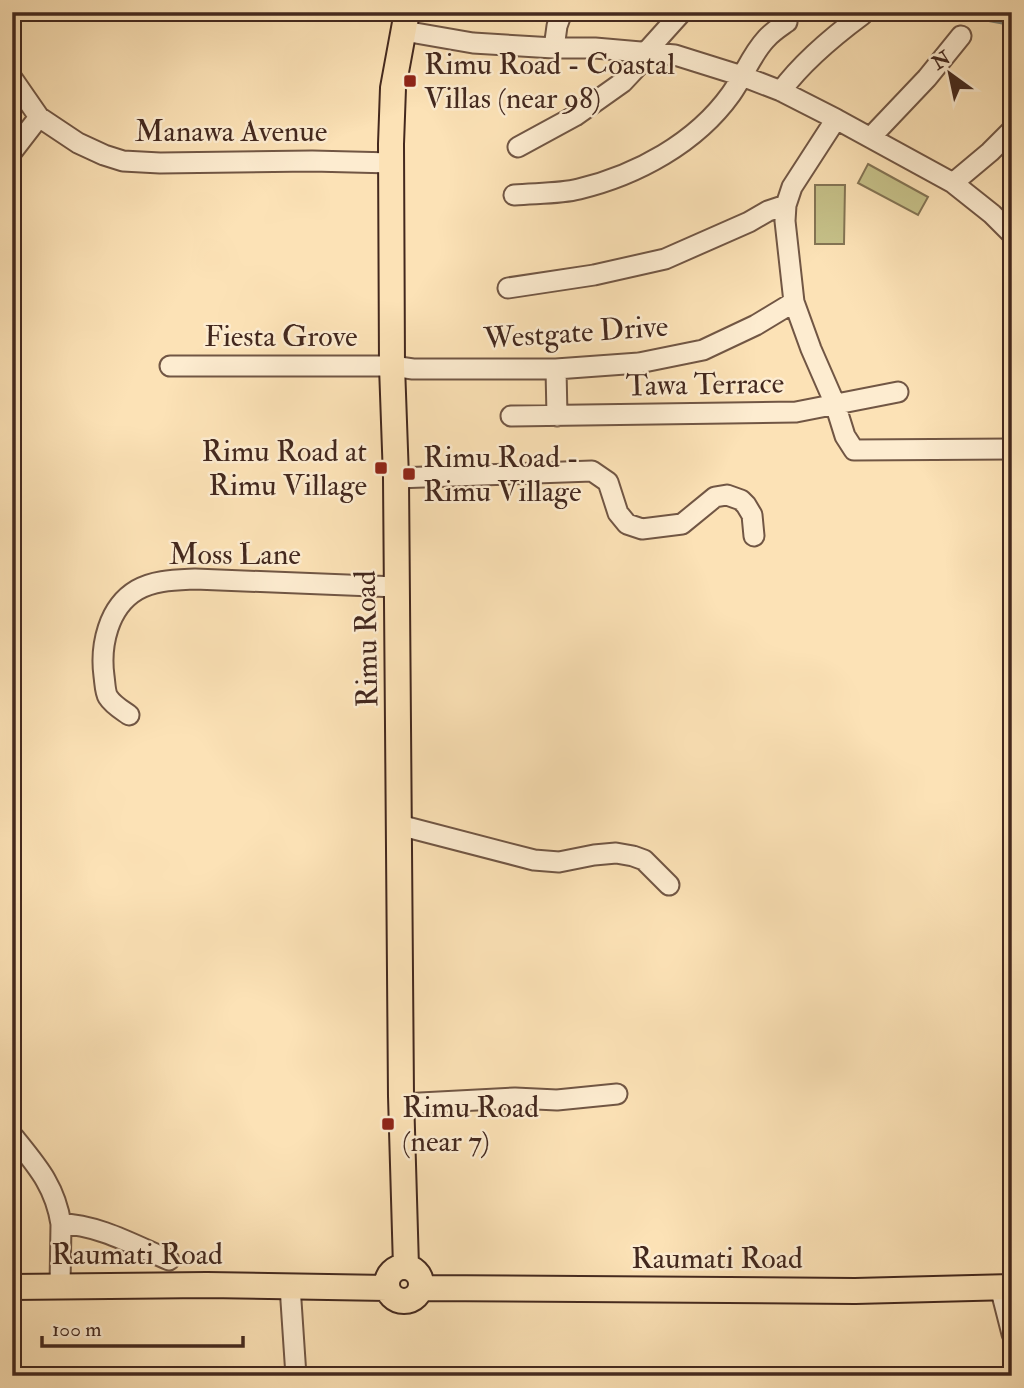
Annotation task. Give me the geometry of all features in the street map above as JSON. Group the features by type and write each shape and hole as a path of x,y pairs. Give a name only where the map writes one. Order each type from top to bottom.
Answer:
{"main road":[{"name":"Rimu Road","path":"406,22 393,88 391,125 401,1104 406,1267"},
{"path":"406,1267 418,1274 421,1288 415,1297 404,1301 394,1298 387,1288 391,1273 406,1267"},
{"name":"Raumati Road","path":"12,1287 387,1288"},
{"name":"Raumati Road","path":"421,1288 855,1291 1006,1287"}],"street":[{"path":"554,48 562,12"},
{"path":"518,147 575,116 623,82 682,12"},
{"path":"781,92 793,76 862,15"},
{"path":"406,22 473,43 595,48 675,55 741,76 836,119 953,183 1012,234"},
{"path":"514,194 576,190 618,178 681,143 706,122 732,92 766,39 787,22"},
{"path":"871,137 927,78 961,36"},
{"name":"Manawa Avenue","path":"12,78 39,117 78,143 123,161 392,163"},
{"path":"12,152 39,117"},
{"path":"836,119 792,187 786,205 785,221 794,302 845,436 854,450 1012,449"},
{"path":"953,183 1012,130"},
{"path":"508,288 594,275 665,258 786,205"},
{"name":"Westgate Drive","path":"392,366 413,369 556,369 639,363 703,350 755,325 794,302"},
{"name":"Fiesta Grove","path":"170,366 392,366"},
{"path":"556,369 557,416"},
{"name":"Tawa Terrace","path":"511,416 796,412 898,392"},
{"path":"396,478 592,471 608,482 618,513 627,524 642,529 682,524 715,497 727,495 746,505 752,515 754,536"},
{"name":"Moss Lane","path":"129,715 107,695 103,669 106,634 122,603 137,590 162,581 195,579 397,587"},
{"path":"399,825 534,860 559,862 616,853 633,856 644,860 669,886"},
{"path":"401,1104 487,1099 556,1100 617,1094"},
{"path":"12,1135 51,1188 58,1205 61,1224 60,1286"},
{"path":"61,1224 90,1227 169,1260"},
{"path":"290,1286 296,1376"},
{"path":"1006,1287 1012,1334"}],"shaded area":[{"path":"868,164 928,197 918,215 858,183"},
{"path":"815,185 845,185 844,244 815,244"}],"waterway":[{"path":"947,12 1012,24"}],"place":[{"name":"Rimu Road - Coastal Villas (near 98)","path":"410,81"},
{"name":"Rimu Road at Rimu Village","path":"381,468"},
{"name":"Rimu Road - Rimu Village","path":"409,474"},
{"name":"Rimu Road (near 7)","path":"388,1124"}]}
